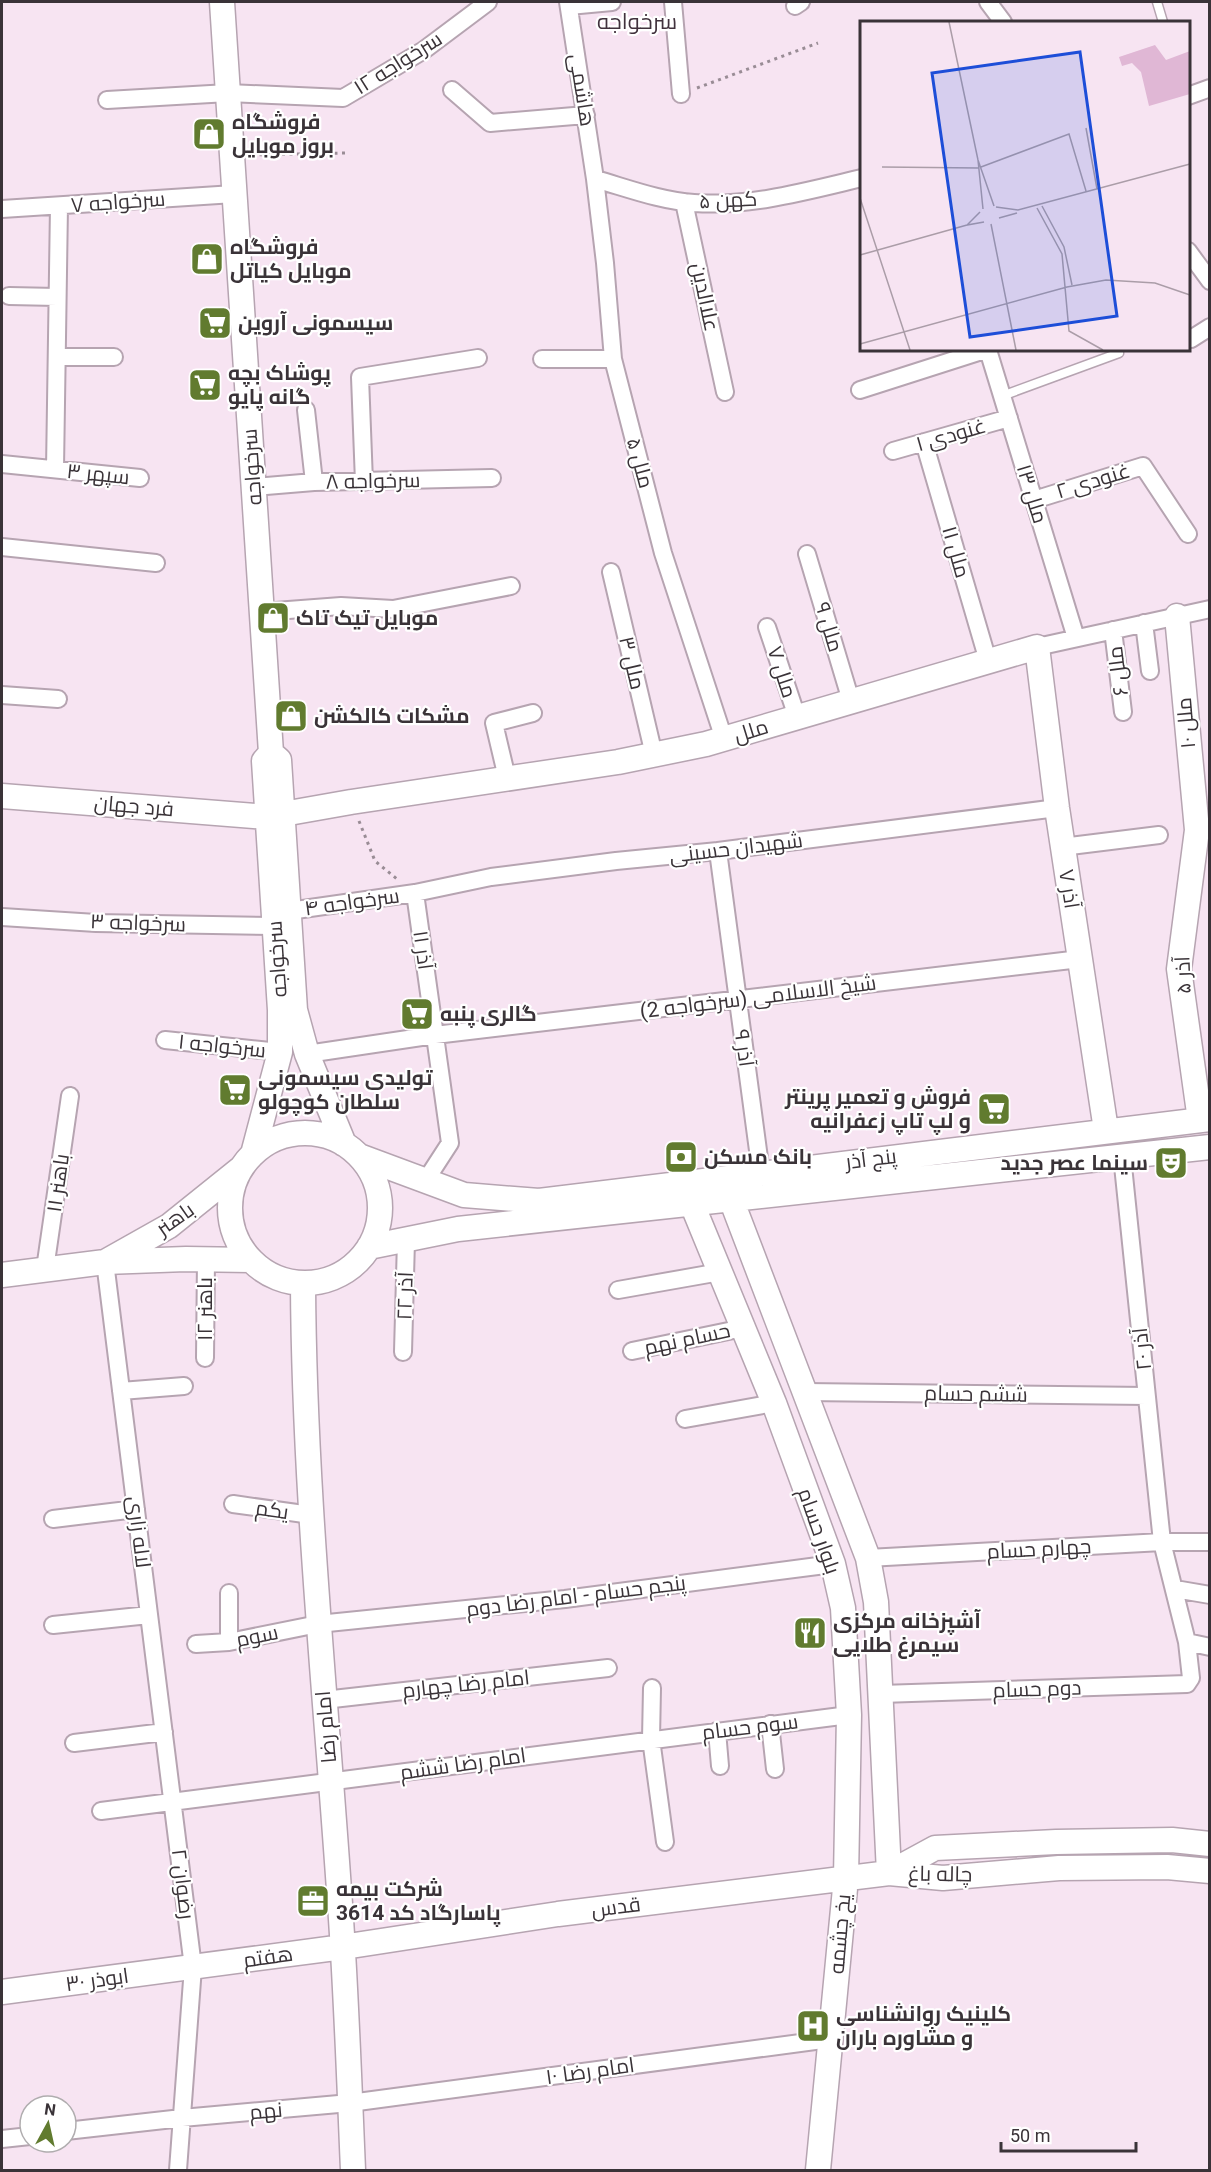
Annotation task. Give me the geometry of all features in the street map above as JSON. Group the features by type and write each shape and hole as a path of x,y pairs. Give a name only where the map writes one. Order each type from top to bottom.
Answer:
{"main road":[{"name":"سرخواجه","path":"222,2 282,919 296,1010 307,1054 325,1098 352,1150"},
{"name":"۱۰ ملل","path":"1177,616 1197,830"},
{"name":"ملل","path":"275,815 654,755 724,739 1037,647"},
{"name":"آذر ۷","path":"1037,647 1062,847 1106,1130"},
{"name":"فرد جهان","path":"2,795 275,815"},
{"name":"آذر ۵","path":"1197,830 1179,969 1205,1119"},
{"name":"سرخواجه","path":"247,1162 280,1052 282,919"},
{"name":"پنج آذر","path":"352,1150 464,1195 539,1201 1205,1119"},
{"path":"306,1133 326,1136 352,1150 371,1172 378,1190 380,1210 377,1229 369,1247 357,1262 341,1274 323,1281 303,1283 284,1280 266,1272 250,1260 239,1244 232,1226 230,1206 233,1187 247,1162 268,1142 287,1135 306,1133"},
{"name":"پنج آذر","path":"369,1247 458,1229 1209,1147"},
{"name":"باهنر","path":"105,1262 169,1226 247,1162"},
{"name":"بلوار حسام","path":"731,1198 868,1558 876,1602 889,1873"},
{"name":"بلوار حسام","path":"692,1204 774,1403 833,1564 843,1608 849,1715 846,1878"},
{"name":"باهنر","path":"2,1275 105,1262 250,1260"},
{"name":"امام رضا","path":"303,1283 303,1363 311,1515 343,1947 353,2170"},
{"path":"774,1403 804,1392"},
{"name":"چاله باغ","path":"889,1873 934,1848 1056,1842 1172,1840 1209,1844"},
{"name":"چاله باغ","path":"889,1873 943,1878 1059,1868 1167,1867 1209,1871"},
{"name":"قدس","path":"343,1947 558,1914 889,1873"},
{"name":"یخ چشمه","path":"818,2170 846,1878"},
{"name":"هفتم","path":"193,1967 343,1947"},
{"name":"ابوذر ۳۰","path":"2,1992 193,1967"}],"street":[{"name":"۱۲ سرخواجه","path":"107,100 228,93 343,98 424,51 488,2"},
{"path":"568,4 612,2"},
{"path":"673,2 681,94"},
{"path":"988,2 1002,21"},
{"name":"هاشمی","path":"568,4 595,179"},
{"path":"1190,95 1209,88"},
{"path":"452,90 490,123 586,115"},
{"name":"۵ کهن","path":"595,179 684,202 744,202 860,178"},
{"name":"ملل ۵","path":"595,179 606,263 613,359 663,553 724,739"},
{"name":"سرخواجه ۷","path":"2,209 234,194"},
{"name":"علاالدین","path":"684,202 725,392"},
{"path":"55,469 59,206"},
{"path":"1190,254 1209,281"},
{"path":"9,296 57,297"},
{"path":"1191,339 1209,327"},
{"path":"860,390 984,351"},
{"name":"ملل ۱۳","path":"987,351 1077,638"},
{"path":"57,357 114,357"},
{"path":"364,482 360,377 478,358"},
{"path":"542,359 613,359"},
{"path":"306,410 315,482"},
{"name":"۱ غنودی","path":"893,451 1009,418"},
{"name":"۱۱ ملل","path":"924,442 988,661"},
{"name":"۳ سپهر","path":"2,464 140,478"},
{"name":"۲ غنودی","path":"1034,500 1143,466 1188,534"},
{"name":"۸ سرخواجه","path":"254,488 315,482 492,478"},
{"path":"2,547 156,563"},
{"name":"ملل ۹","path":"807,554 851,701"},
{"name":"ملل ۳","path":"611,572 654,755"},
{"path":"262,612 341,606 393,609 512,586"},
{"name":"ملل","path":"1037,647 1209,610"},
{"path":"1144,623 1150,671"},
{"name":"۷ ملل","path":"767,627 797,717"},
{"name":"۶ ملل","path":"1113,630 1123,711"},
{"path":"2,695 58,699"},
{"path":"507,778 494,723 533,713"},
{"name":"شهیدان حسینی","path":"415,893 491,877 1057,808"},
{"path":"1062,847 1159,835"},
{"name":"۹ آذر","path":"718,851 761,1173"},
{"name":"سرخواجه ۴","path":"282,919 415,893"},
{"name":"آذر ۱۱","path":"415,893 450,1143 426,1180"},
{"name":"سرخواجه ۳","path":"2,917 96,923 282,919"},
{"name":"شیخ الاسلامی (سرخواجه 2)","path":"307,1054 435,1035 1080,959"},
{"name":"سرخواجه ۱","path":"165,1040 280,1052"},
{"name":"باهنر ۱۱","path":"45,1269 70,1096"},
{"name":"۲۰ آذر","path":"1122,1156 1162,1542 1187,1642 1191,1678"},
{"name":"۲۲ آذر","path":"403,1352 406,1240"},
{"name":"۱۲ باهنر","path":"205,1358 206,1259"},
{"name":"لاله زاری","path":"105,1262 173,1802"},
{"path":"618,1290 720,1272"},
{"name":"حسام نهم","path":"632,1351 743,1328"},
{"path":"121,1391 183,1386"},
{"name":"ششم حسام","path":"804,1392 1147,1396"},
{"path":"685,1419 774,1403"},
{"name":"یکم","path":"233,1504 311,1515"},
{"path":"53,1519 136,1509"},
{"name":"چهارم حسام","path":"868,1558 1162,1542 1209,1542"},
{"name":"پنجم حسام - امام رضا دوم","path":"318,1624 565,1599 833,1564"},
{"path":"1175,1589 1209,1595"},
{"path":"229,1593 229,1642"},
{"path":"53,1625 149,1615"},
{"name":"سوم","path":"196,1644 229,1642 318,1624"},
{"path":"1187,1642 1209,1647"},
{"name":"امام رضا چهارم","path":"324,1700 608,1668"},
{"name":"دوم حسام","path":"880,1694 1187,1684 1191,1678"},
{"path":"652,1688 651,1739 665,1842"},
{"name":"سوم حسام","path":"651,1739 849,1715"},
{"path":"770,1724 775,1769"},
{"path":"717,1731 720,1766"},
{"path":"74,1743 164,1732"},
{"name":"امام رضا ششم","path":"101,1811 651,1739"},
{"name":"۲ رضوان","path":"173,1802 193,1967 178,2170"},
{"name":"امام رضا ۱۰","path":"350,2103 830,2039"},
{"name":"نهم","path":"78,2131 182,2118 350,2103"},
{"path":"2,2139 18,2137"}],"lane":[{"path":"1157,2 1163,21"},
{"path":"1002,396 1119,353"}],"path":[{"path":"681,94 818,44"},
{"path":"232,156 345,153"},
{"path":"351,802 375,861 415,893"},
{"path":"265,1108 325,1098"}],"place":[{"name":"فروشگاه بروز موبایل","path":"209,134"},
{"name":"فروشگاه موبایل کیاتل","path":"207,259"},
{"name":"سیسمونی آروین","path":"215,323"},
{"name":"پوشاک بچه گانه پایو","path":"205,385"},
{"name":"موبایل تیک تاک","path":"273,618"},
{"name":"مشکات کالکشن","path":"291,716"},
{"name":"گالری پنبه","path":"417,1014"},
{"name":"تولیدی سیسمونی سلطان کوچولو","path":"235,1090"},
{"name":"فروش و تعمیر پرینتر و لپ تاپ زعفرانیه","path":"994,1109"},
{"name":"بانک مسکن","path":"681,1157"},
{"name":"سینما عصر جدید","path":"1171,1163"},
{"name":"آشپزخانه مرکزی سیمرغ طلایی","path":"810,1633"},
{"name":"شرکت بیمه پاسارگاد کد 3614","path":"313,1901"},
{"name":"کلینیک روانشناسی و مشاوره باران","path":"813,2026"}],"district":[{"name":"سرخواجه","path":"637,21"}]}
